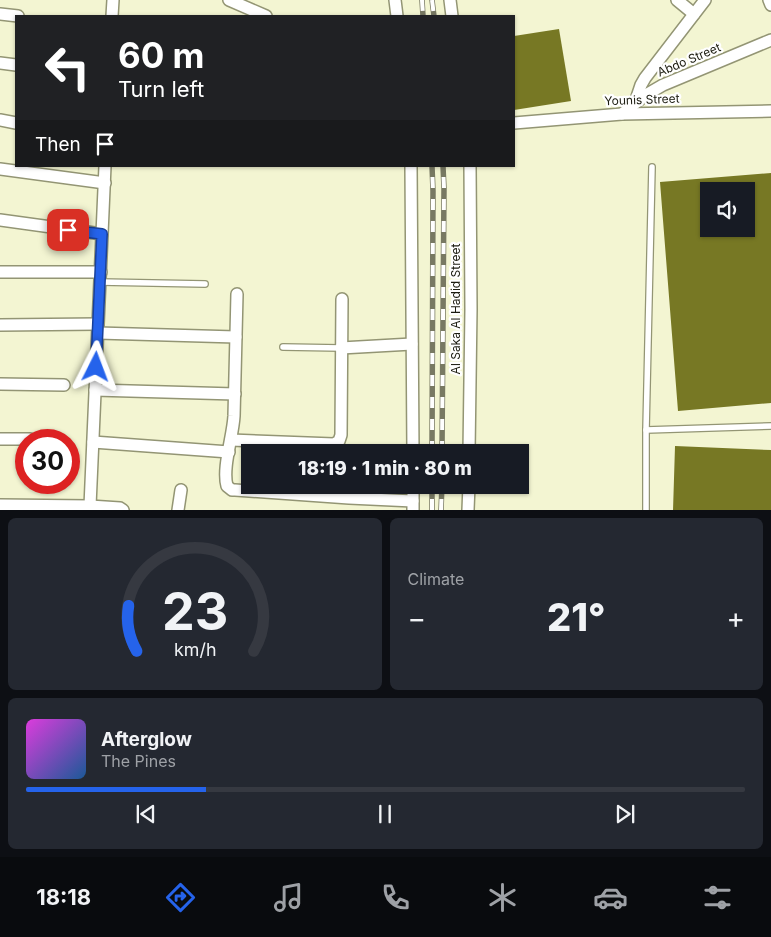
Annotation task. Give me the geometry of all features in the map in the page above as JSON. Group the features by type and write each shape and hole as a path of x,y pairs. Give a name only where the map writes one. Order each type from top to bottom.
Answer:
{"street":[{"path":"112,15 113,0"},
{"path":"229,0 264,15"},
{"path":"395,0 397,15"},
{"path":"677,0 694,14"},
{"path":"635,103 645,78 705,0"},
{"path":"769,0 771,4"},
{"path":"0,14 15,16"},
{"name":"Abdo Street","path":"622,114 650,92 663,85 771,40"},
{"path":"0,63 15,66"},
{"name":"Younis Street","path":"515,124 622,114 771,111"},
{"path":"0,120 15,122"},
{"path":"90,506 105,167"},
{"path":"411,167 413,444"},
{"name":"Al Saka Al Hadid Street","path":"469,444 470,167"},
{"path":"0,168 105,183"},
{"path":"0,220 102,234"},
{"path":"0,272 100,277"},
{"path":"237,294 234,425 226,470 227,486 232,490 349,498 413,505"},
{"path":"93,442 230,446 334,444 339,441 340,436 342,299"},
{"path":"0,325 98,328 236,337"},
{"path":"341,348 412,344"},
{"path":"0,384 64,385"},
{"path":"95,390 235,394"},
{"path":"0,440 15,440"},
{"path":"178,510 181,490"},
{"path":"468,510 469,494"},
{"path":"0,505 90,506 120,508 123,510"}],"lane":[{"path":"646,510 652,167"},
{"path":"100,277 205,284"},
{"path":"283,347 341,348"},
{"path":"646,430 771,426"}],"building":[{"path":"559,29 571,101 515,110 515,36"},
{"path":"771,173 771,403 678,411 660,182"},
{"path":"675,446 771,450 771,510 673,510"}],"railway":[{"path":"422,0 423,15"},
{"path":"432,0 434,15"},
{"path":"432,167 432,444"},
{"path":"442,444 443,167"},
{"path":"432,494 432,510"},
{"path":"441,510 442,494"}],"route":[{"path":"68,230 102,234 96,367"}]}
